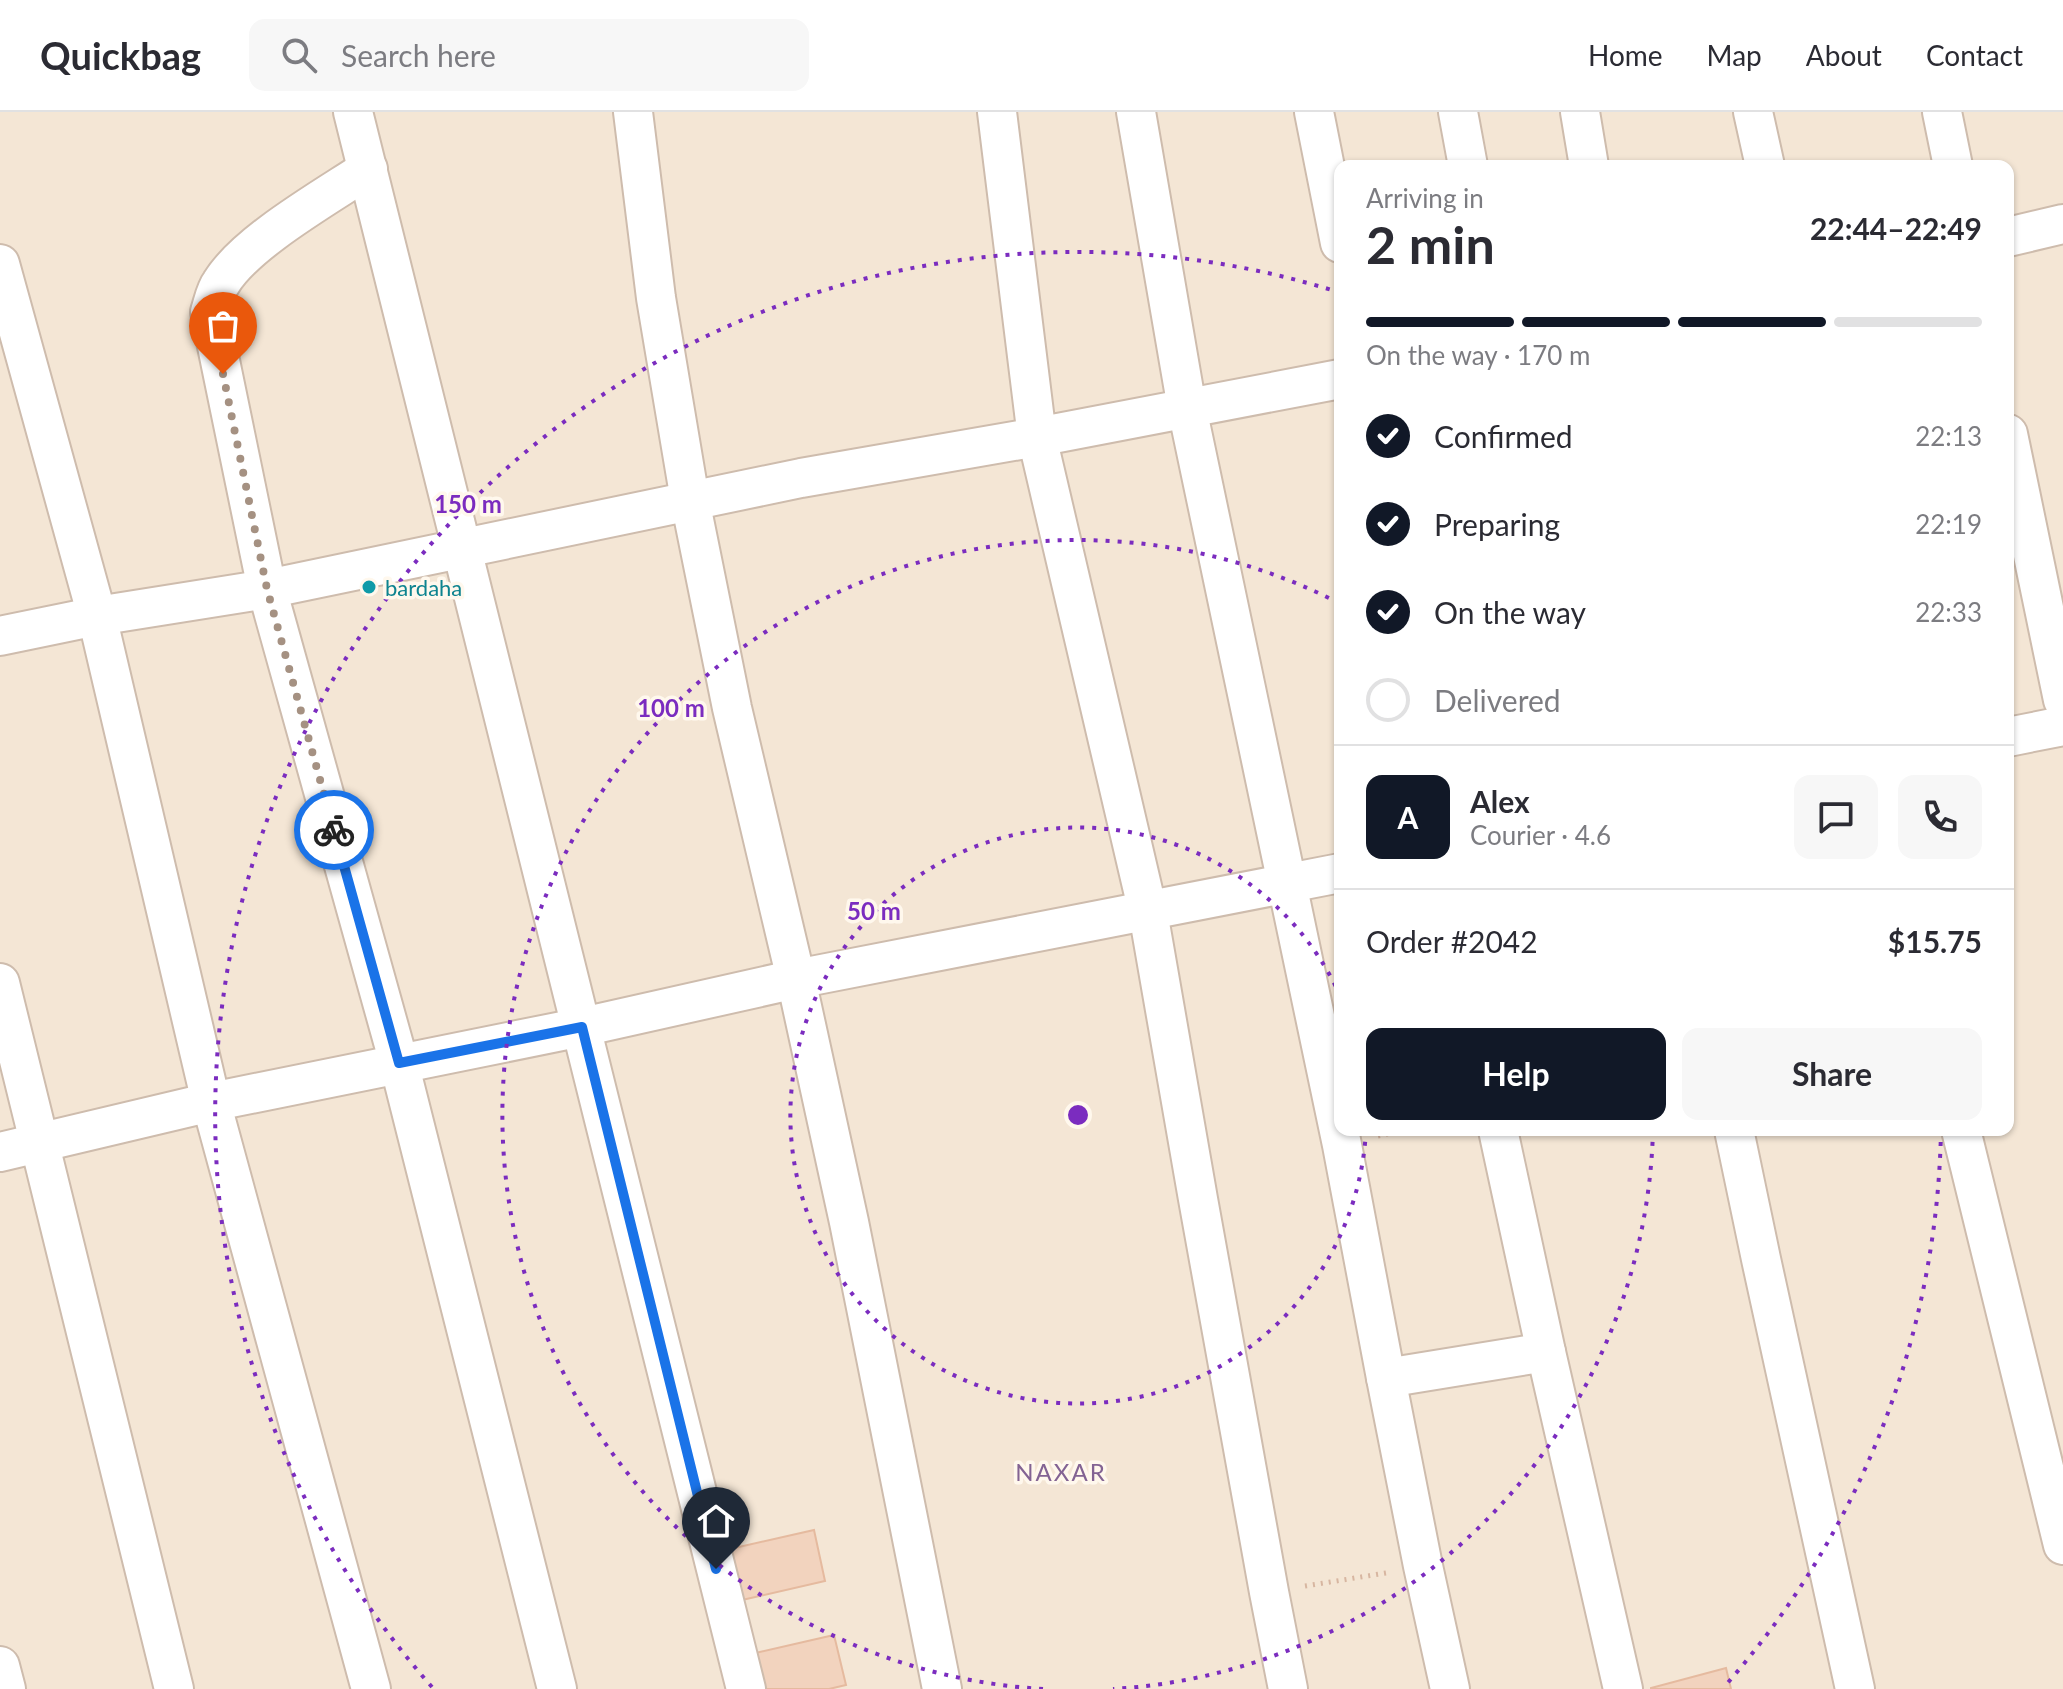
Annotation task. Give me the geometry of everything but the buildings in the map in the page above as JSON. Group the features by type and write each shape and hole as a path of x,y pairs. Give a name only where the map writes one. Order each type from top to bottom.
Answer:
{"street":[{"path":"353,112 746,1689"},
{"path":"633,112 656,298 690,500 732,708 796,979 852,1237 942,1689"},
{"path":"997,112 1037,437 1148,912 1288,1689"},
{"path":"1136,112 1187,408 1334,1106"},
{"path":"1314,112 1334,213"},
{"path":"1458,112 1467,160"},
{"path":"1580,112 1588,160"},
{"path":"1753,112 1764,160"},
{"path":"1942,112 1952,160"},
{"path":"368,169 273,233 237,263 219,285 210,312 267,589 399,1063 557,1689"},
{"path":"2014,236 2063,224"},
{"path":"0,264 97,616 211,1102 371,1689"},
{"path":"0,636 97,616 267,589 801,478 1334,380"},
{"path":"2014,463 2063,700"},
{"path":"2014,736 2063,726"},
{"path":"0,1152 211,1102 582,1027 796,979 1334,874"},
{"path":"0,983 174,1689"},
{"path":"1340,1136 1423,1566 1450,1689"},
{"path":"1499,1136 1623,1689"},
{"path":"1735,1136 1855,1689"},
{"path":"1962,1136 2063,1545"},
{"path":"1386,1378 1546,1352"},
{"path":"0,1666 6,1689"}],"path":[{"path":"1269,1592 1423,1566"}],"shaded area":[{"path":"0,112 2063,112 2063,1689 0,1689"}],"way so far":[{"path":"223,374 267,589 334,830"}],"place":[{"name":"bardaha","path":"369,587"}],"district":[{"name":"NAXAR","path":"1061,1471"}],"route":[{"path":"334,830 399,1063 582,1027 716,1569"}]}
